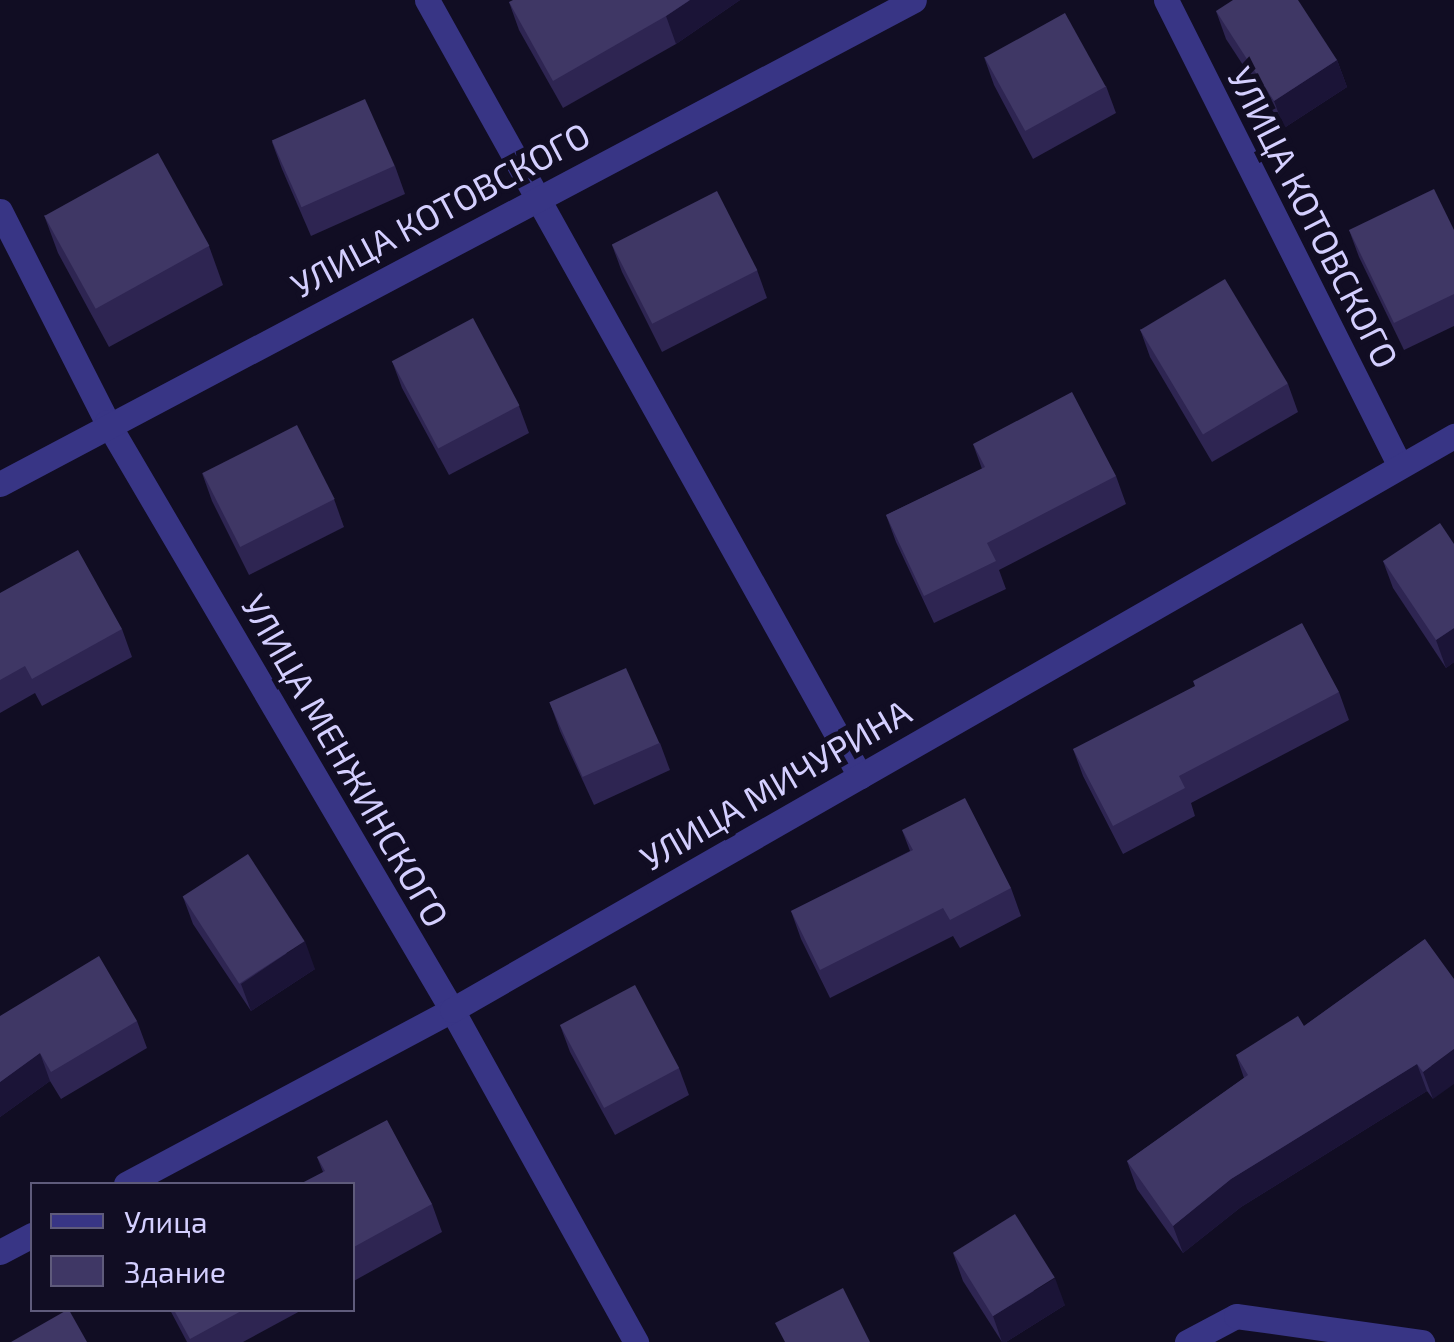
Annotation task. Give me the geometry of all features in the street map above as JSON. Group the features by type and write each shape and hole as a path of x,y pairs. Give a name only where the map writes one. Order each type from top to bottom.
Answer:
{"street":[{"path":"426,0 860,776"},
{"name":"УЛИЦА КОТОВСКОГО","path":"0,484 107,422 914,0"},
{"name":"УЛИЦА КОТОВСКОГО","path":"1166,0 1400,466"},
{"name":"УЛИЦА МЕНЖИНСКОГО","path":"0,211 107,422 452,1010 636,1342"},
{"name":"УЛИЦА МИЧУРИНА","path":"130,1182 452,1010 1454,436"},
{"path":"0,1252 30,1236"},
{"path":"1188,1342 1236,1316 1422,1342"}],"building":[{"path":"690,0 553,81 509,2"},
{"path":"1233,0 1298,0 1337,60 1274,101 1216,11"},
{"path":"1065,13 1106,86 1025,131 985,58"},
{"path":"365,99 395,166 302,207 272,140"},
{"path":"158,153 209,246 96,309 44,216"},
{"path":"1434,189 1454,230 1454,294 1394,323 1349,230"},
{"path":"717,191 757,270 652,324 612,245"},
{"path":"1225,279 1288,384 1203,435 1140,330"},
{"path":"473,318 519,405 438,449 392,361"},
{"path":"1072,392 1116,476 987,543 996,561 924,596 886,515 985,467 973,444"},
{"path":"297,425 335,499 240,547 203,473"},
{"path":"1440,523 1454,544 1454,628 1436,640 1383,561"},
{"path":"78,550 122,629 32,679 25,666 0,680 0,593"},
{"path":"1302,623 1339,692 1179,776 1185,788 1113,826 1073,749 1195,686 1193,681"},
{"path":"626,668 659,743 583,777 549,702"},
{"path":"965,798 1011,888 950,920 943,908 820,970 791,911 913,850 902,830"},
{"path":"248,854 305,941 239,984 183,896"},
{"path":"1425,939 1454,979 1454,1049 1423,1072 1417,1064 1231,1179 1173,1226 1127,1161 1248,1075 1236,1055 1298,1016 1304,1026"},
{"path":"99,956 137,1021 51,1072 40,1053 0,1082 0,1016"},
{"path":"635,985 679,1068 604,1108 560,1025"},
{"path":"387,1120 432,1204 355,1246 355,1182 304,1182 325,1171 317,1157"},
{"path":"1015,1214 1055,1278 993,1316 953,1253"},
{"path":"843,1288 870,1342 785,1342 775,1323"},
{"path":"70,1312 87,1342 11,1342"},
{"path":"175,1312 239,1312 190,1339"}]}
